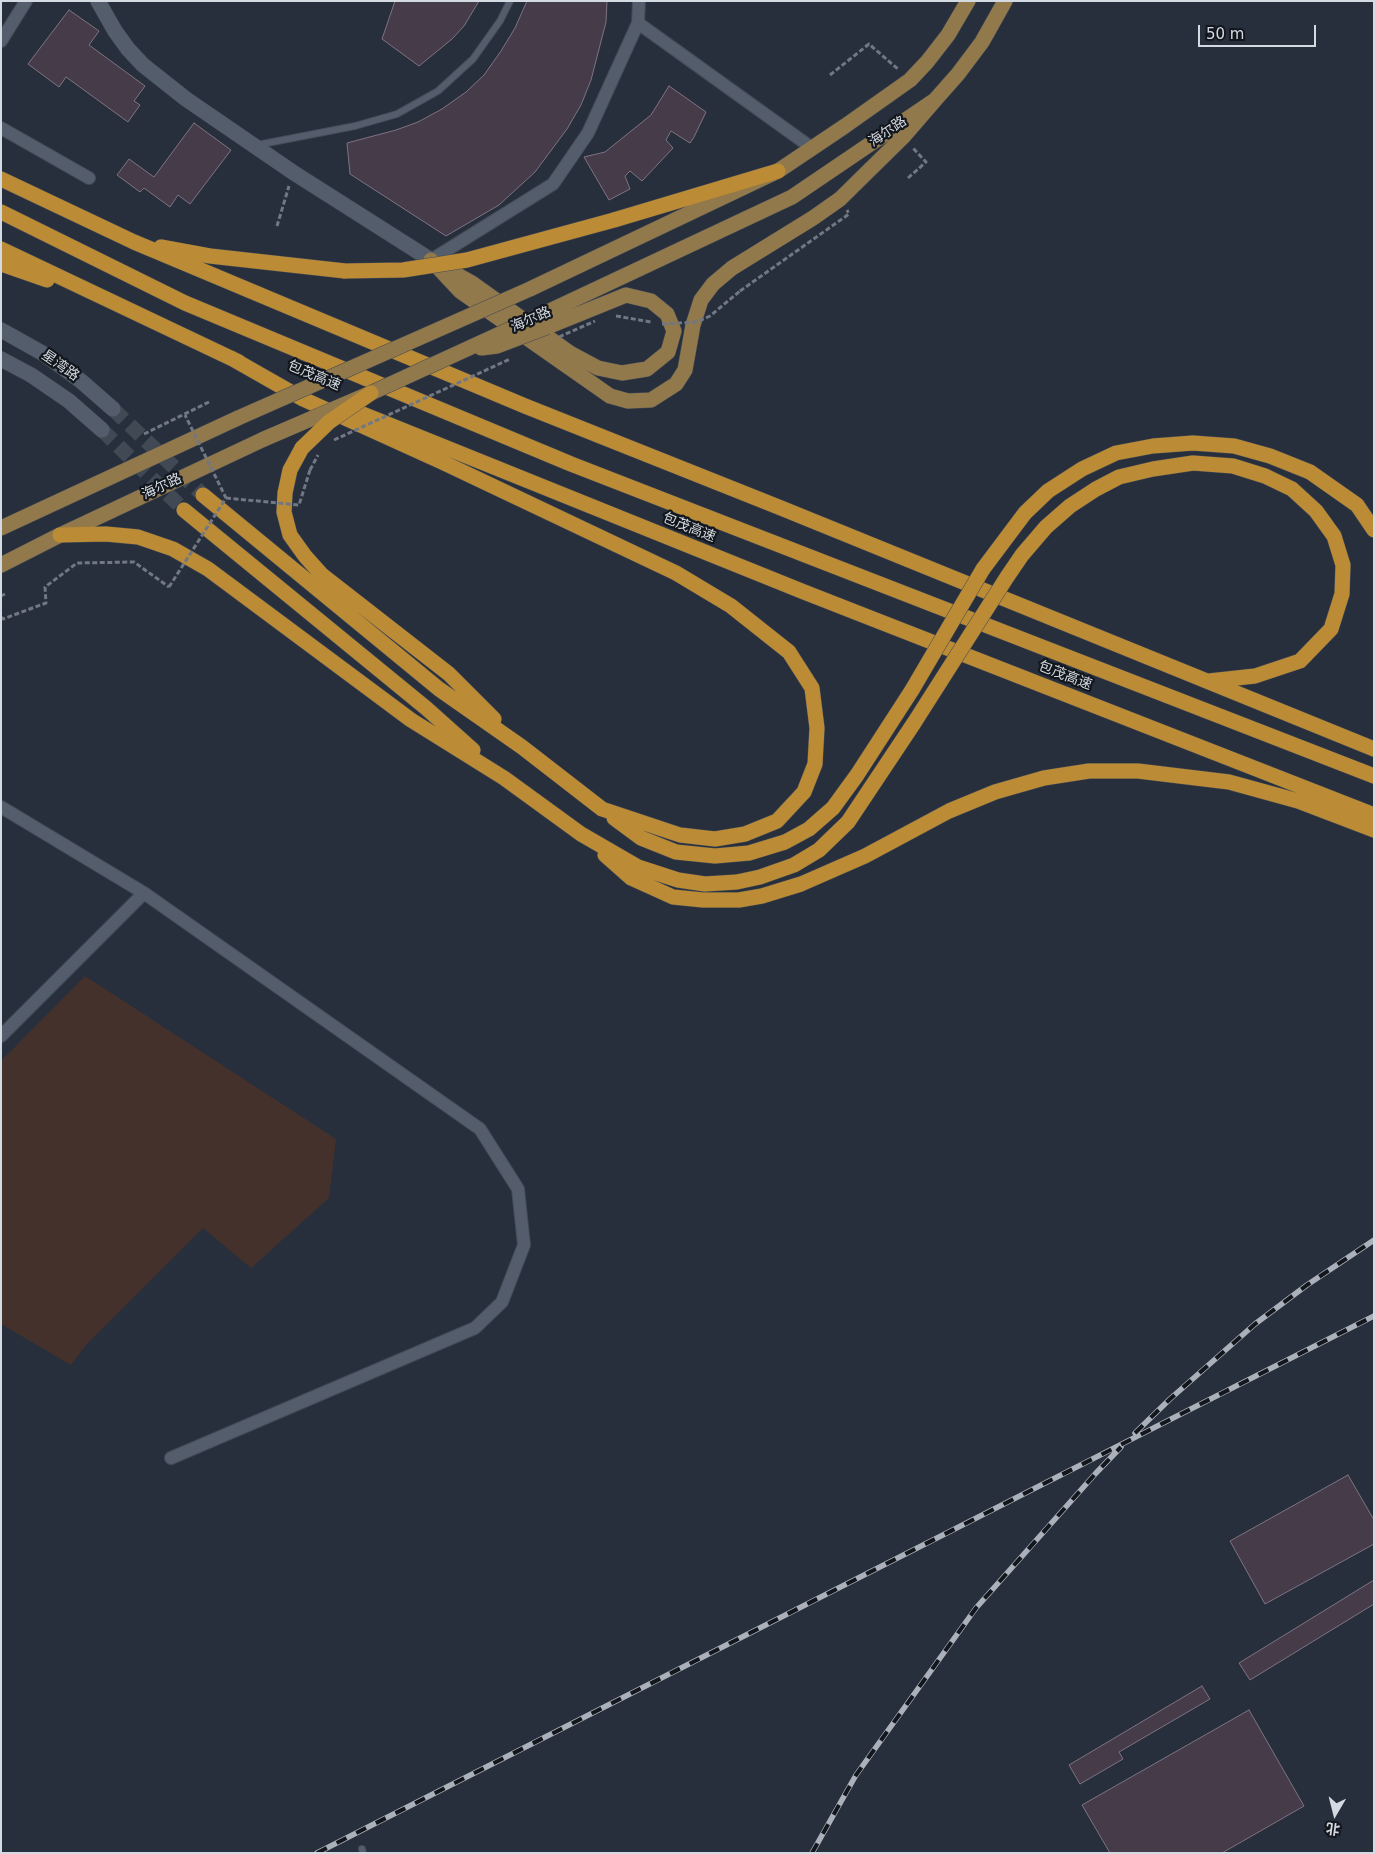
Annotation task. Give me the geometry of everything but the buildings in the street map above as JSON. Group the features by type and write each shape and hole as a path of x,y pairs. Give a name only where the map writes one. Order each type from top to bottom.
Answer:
{"highway":[{"path":"134,242 210,256 345,271 402,270 467,260 614,220 778,171"},
{"path":"1,179 134,242 524,406 781,508 1374,749"},
{"name":"包茂高速","path":"1,212 185,303 571,464 1374,776"},
{"name":"包茂高速","path":"1,249 231,358 386,425 1374,815"},
{"path":"1,264 125,308"},
{"path":"231,358 304,399 676,573 732,606 789,652 812,688 817,728 815,764 804,792 777,821 745,834 715,839 680,835 602,809"},
{"path":"371,394 330,422 302,448 290,470 285,494 284,512 290,535 305,556 322,574 449,674 522,747"},
{"path":"203,495 438,689 522,747 642,838 676,852 715,856 749,853 785,842 809,829 833,808 857,775 912,690 983,569 1025,513 1048,491 1082,469 1116,453 1153,446 1193,443 1234,446 1270,456 1310,472 1357,505 1374,530"},
{"path":"60,535 106,534 138,537 173,549 208,569 411,720 504,778 582,834 638,866 678,880 705,884 737,882 760,877 794,865 820,850 848,822 914,724 1022,555 1046,527 1070,506 1096,489 1120,477 1153,469 1193,463 1233,466 1265,476 1292,489 1316,511 1334,536 1343,565 1342,594 1331,629 1300,661 1255,676 1206,682"},
{"path":"184,510 426,708 504,778"},
{"path":"582,834 631,878 673,897 703,900 739,900 762,896 801,884 865,856 949,811 995,792 1044,778 1089,772 1138,771 1228,782 1298,801 1374,830"}],"main road":[{"name":"海尔路","path":"1,528 238,418 530,289 778,171 910,80 948,35 968,1"},
{"name":"海尔路","path":"1,565 60,535 264,439 371,394 464,350 546,328 792,197 935,100 958,74 982,42 1005,3"},
{"path":"430,260 460,291 610,396 628,401 651,400 676,384 685,370 693,324 701,300 713,284 732,268 840,199 903,137 935,100"},
{"path":"430,260 472,283 570,353 598,368 622,373 647,369 668,352 674,331 668,314 650,302 626,295 546,328"}],"street":[{"path":"1,41 26,1"},
{"path":"98,1 115,31 143,65 186,99 294,173 430,260 552,184 588,133 638,23 638,1"},
{"path":"638,23 812,148"},
{"path":"1,128 89,178"},
{"name":"星湾路","path":"1,330 44,354 81,381 113,409"},
{"name":"星湾路","path":"1,359 32,375 102,430"},
{"path":"1,806 144,893 480,1129 518,1189 524,1245 502,1302 475,1328 171,1458"},
{"path":"1,1036 144,893"}],"lane":[{"path":"254,146 355,126 396,114 438,91 473,59 500,21 510,1"}],"path":[{"path":"830,75 869,44 910,80"},
{"path":"903,137 926,162 908,178"},
{"path":"277,226 294,173"},
{"path":"608,315 638,318 662,324 697,322 710,316 740,291 849,214 840,199"},
{"path":"546,328 595,321 602,318"},
{"path":"329,445 334,440 514,357"},
{"path":"144,434 208,402"},
{"path":"185,414 226,498"},
{"path":"226,498 299,505 310,470 323,450"},
{"path":"1,617 2,619 46,603 45,587 77,563 134,562 169,587 226,498"}],"shaded area":[{"path":"85,976 336,1139 329,1198 251,1268 203,1228 86,1345 71,1365 1,1324 1,1061"}],"tunnel":[{"path":"113,409 203,495"},
{"path":"102,430 184,510"}],"railway":[{"path":"1135,1433 1170,1399 1255,1324 1307,1285 1374,1240"},
{"path":"317,1853 1374,1316"},
{"path":"812,1853 856,1775 976,1608 1121,1447"}]}
